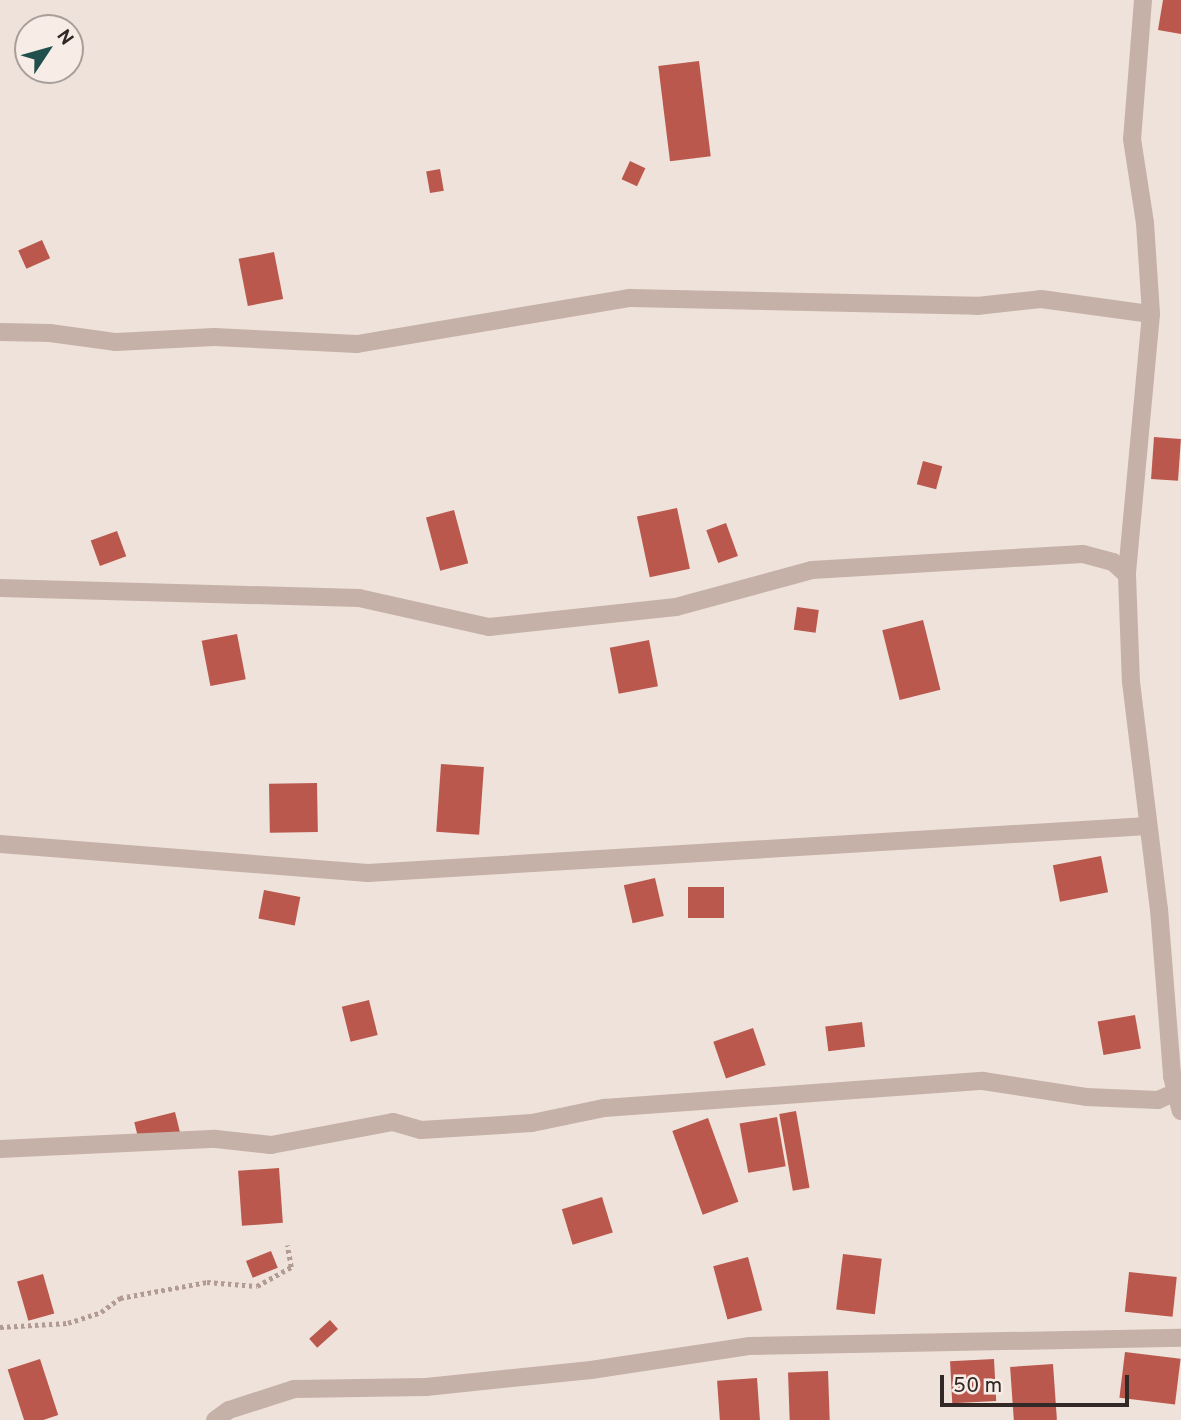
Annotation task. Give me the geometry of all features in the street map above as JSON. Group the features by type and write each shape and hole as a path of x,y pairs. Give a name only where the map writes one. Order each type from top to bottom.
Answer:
{"street":[{"path":"1143,0 1132,139 1145,223 1151,314 1127,575 1131,682 1174,1016 1176,1092 1181,1111"},
{"path":"0,332 50,333 116,342 214,337 357,344 630,298 977,306 1041,299 1151,314"},
{"path":"0,588 359,598 488,626 676,607 812,570 1083,554 1113,562 1127,575"},
{"path":"0,844 368,873 1148,826"},
{"path":"0,1149 216,1139 271,1145 393,1122 421,1130 532,1123 604,1108 982,1081 1086,1097 1158,1100 1176,1092"},
{"path":"215,1420 229,1410 294,1389 426,1387 591,1370 750,1346 1181,1338"}],"path":[{"path":"0,1327 68,1323 101,1312 120,1298 208,1282 257,1286 291,1266 287,1245"}],"building":[{"path":"1163,0 1181,0 1181,34 1158,30"},
{"path":"699,61 711,156 670,161 658,66"},
{"path":"630,161 645,168 637,186 622,179"},
{"path":"440,169 444,191 430,193 426,171"},
{"path":"42,240 50,258 26,269 18,251"},
{"path":"274,252 283,299 248,306 239,259"},
{"path":"1154,437 1181,439 1178,481 1151,479"},
{"path":"923,461 942,466 936,489 917,484"},
{"path":"677,508 690,569 650,577 637,517"},
{"path":"454,510 468,563 440,571 426,518"},
{"path":"726,523 738,556 718,563 706,530"},
{"path":"117,531 126,556 100,566 91,541"},
{"path":"797,607 819,610 816,633 794,630"},
{"path":"923,620 940,690 900,700 882,630"},
{"path":"237,634 246,679 210,686 202,641"},
{"path":"649,640 658,686 619,694 610,648"},
{"path":"441,764 484,767 479,835 436,832"},
{"path":"317,783 318,832 270,833 269,784"},
{"path":"1101,856 1108,892 1060,902 1053,865"},
{"path":"655,878 664,916 633,923 624,885"},
{"path":"688,887 724,887 724,918 688,918"},
{"path":"264,890 300,897 295,926 258,918"},
{"path":"369,1000 378,1035 351,1042 342,1007"},
{"path":"1135,1015 1141,1048 1103,1055 1098,1022"},
{"path":"862,1022 865,1047 828,1051 825,1027"},
{"path":"753,1028 766,1065 726,1079 713,1042"},
{"path":"796,1111 810,1188 793,1191 779,1114"},
{"path":"175,1112 180,1132 139,1143 134,1122"},
{"path":"777,1117 786,1166 748,1173 740,1124"},
{"path":"708,1118 738,1202 703,1215 672,1131"},
{"path":"279,1168 283,1223 242,1226 238,1171"},
{"path":"602,1197 613,1232 573,1245 562,1209"},
{"path":"271,1251 278,1268 253,1278 246,1261"},
{"path":"843,1254 882,1259 875,1314 836,1310"},
{"path":"748,1257 762,1310 727,1319 713,1266"},
{"path":"1129,1272 1177,1277 1173,1317 1125,1312"},
{"path":"43,1274 54,1313 28,1321 17,1281"},
{"path":"330,1320 338,1329 317,1348 309,1339"},
{"path":"1125,1352 1181,1359 1175,1404 1119,1398"},
{"path":"40,1359 58,1415 43,1420 24,1420 8,1370"},
{"path":"994,1359 996,1401 952,1403 950,1361"},
{"path":"1053,1364 1057,1420 1014,1420 1010,1367"},
{"path":"828,1371 830,1420 790,1420 788,1372"},
{"path":"757,1378 760,1420 720,1420 717,1381"}]}
